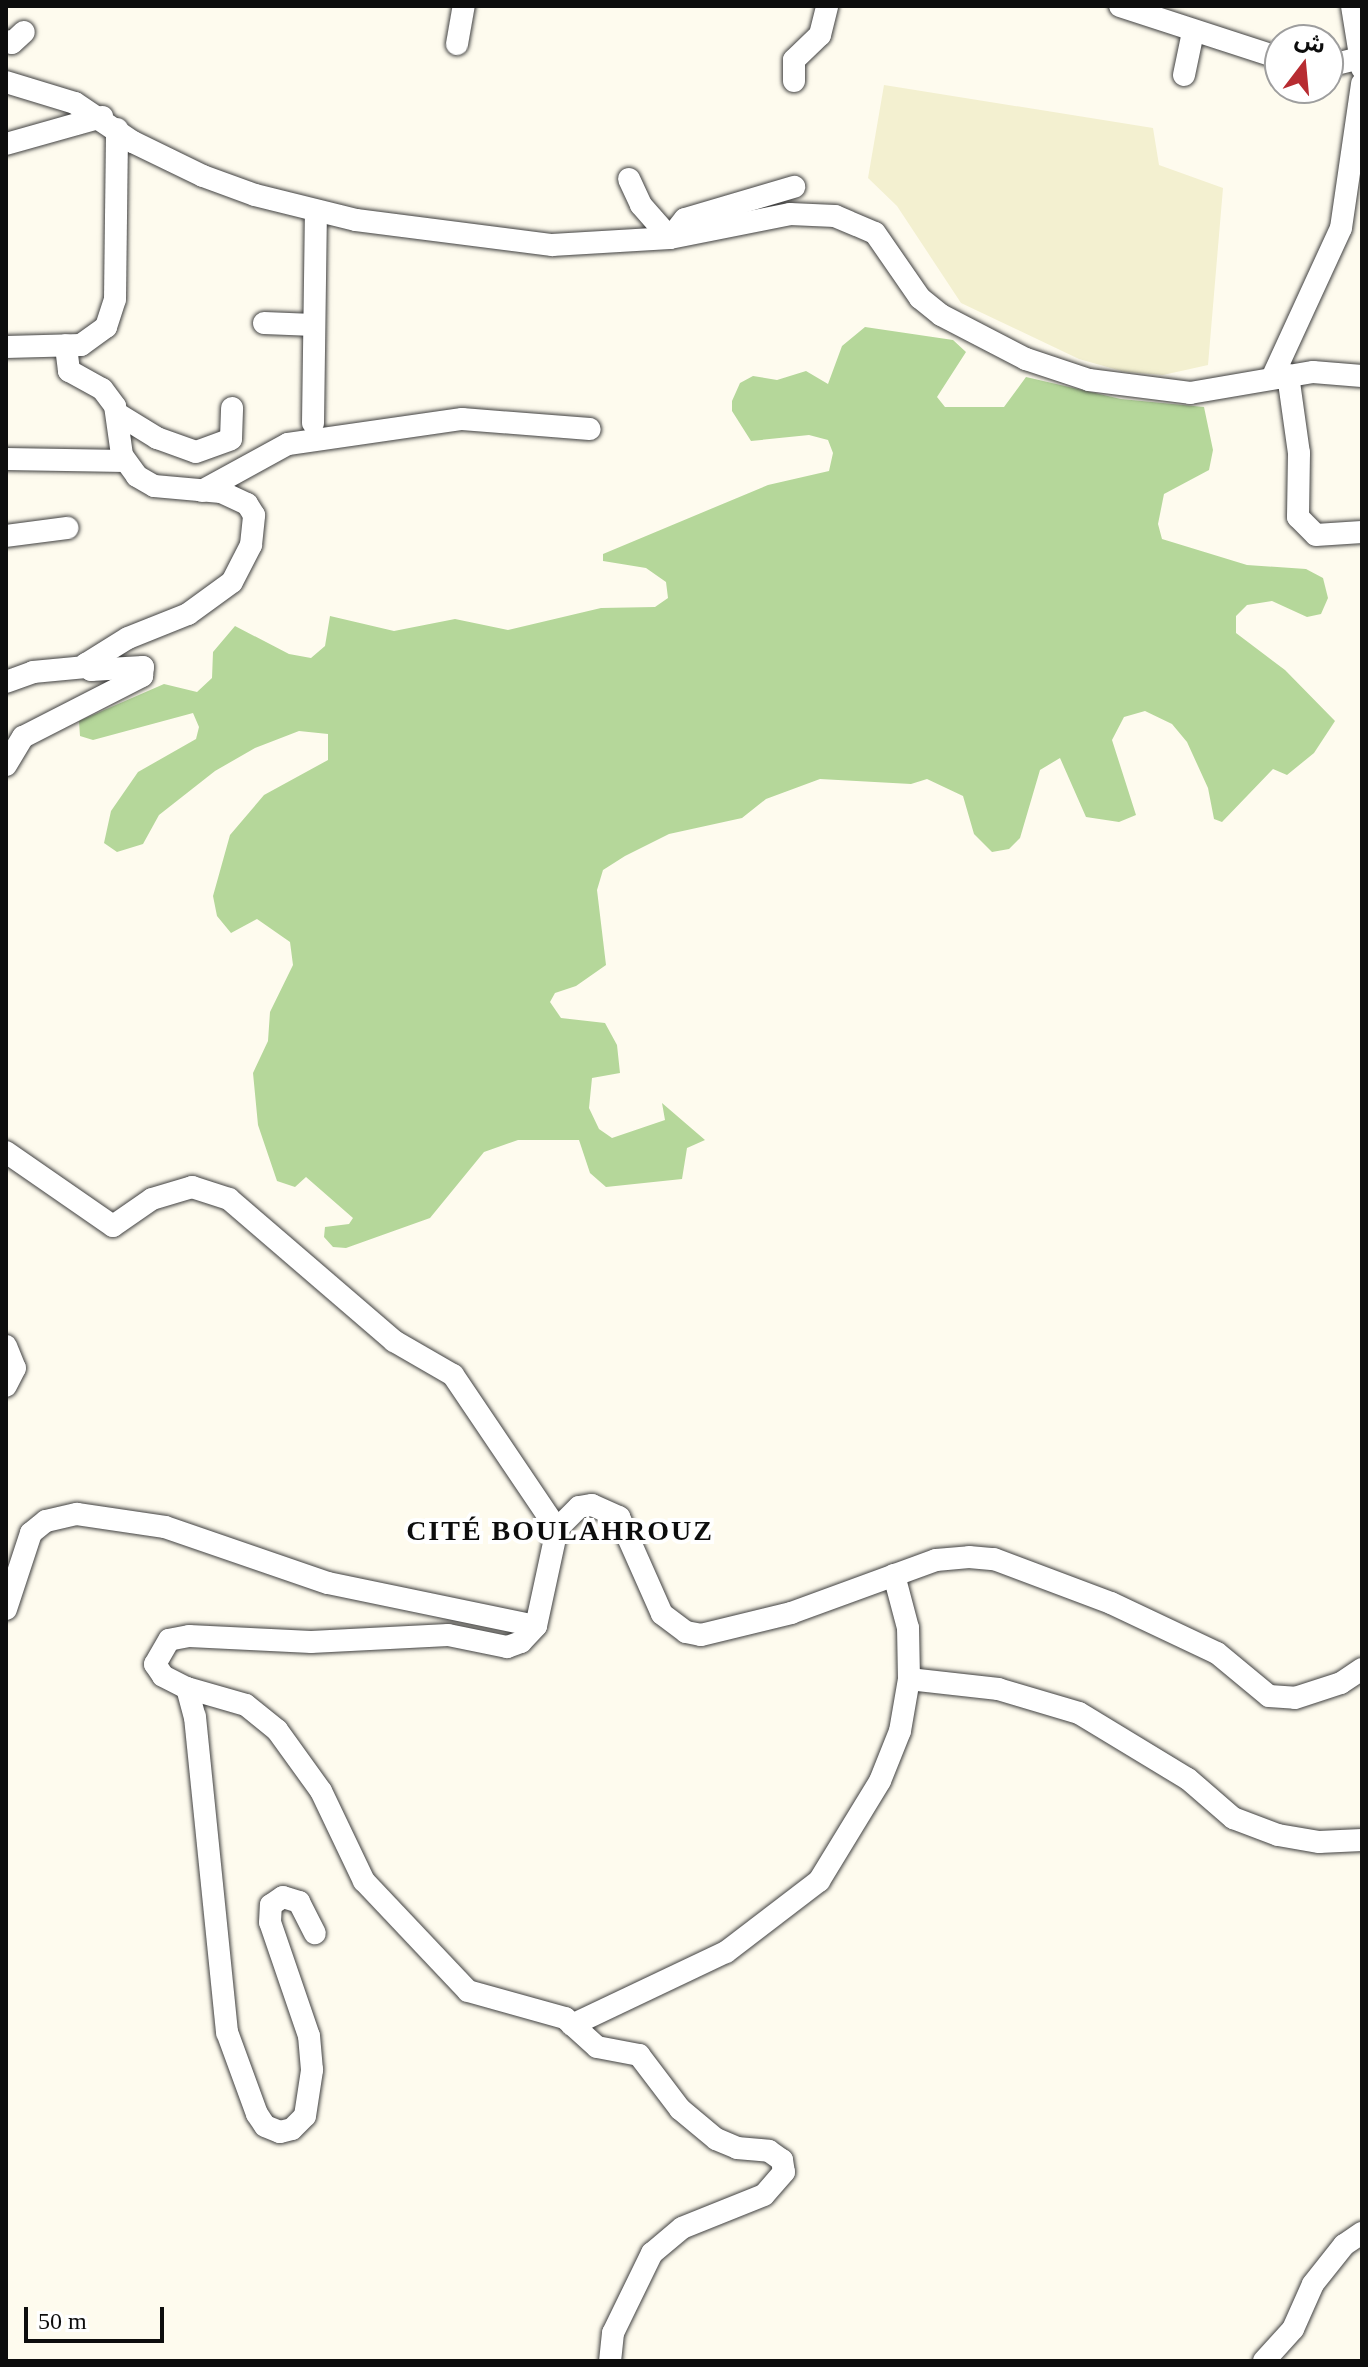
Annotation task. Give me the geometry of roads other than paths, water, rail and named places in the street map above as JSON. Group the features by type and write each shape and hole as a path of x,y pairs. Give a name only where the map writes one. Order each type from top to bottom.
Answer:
{"street":[{"path":"457,44 464,6"},
{"path":"794,81 794,60 820,35 827,6"},
{"path":"1120,6 1264,53"},
{"path":"1352,6 1361,63"},
{"path":"1184,75 1193,32"},
{"path":"6,82 75,103 164,159 203,176 316,211 521,244 670,238 790,214 835,216 875,233 920,298 941,315 1058,372 1190,393 1280,376 1362,376"},
{"path":"1362,84 1362,113 1341,228 1280,376 1299,453 1298,517 1316,535 1362,532"},
{"path":"6,128 29,122 33,136"},
{"path":"6,144 33,136 109,123"},
{"path":"6,347 66,345 95,339 106,327 115,299 109,123"},
{"path":"629,179 641,205 670,238"},
{"path":"670,238 685,219 794,187"},
{"path":"313,423 316,211"},
{"path":"264,323 314,325"},
{"path":"66,345 69,371 102,389 118,414 125,461"},
{"path":"118,414 157,438 196,452 231,439 232,408"},
{"path":"202,491 268,452 302,442 462,419 590,429"},
{"path":"6,459 125,461 154,486 202,491 247,504 254,515 251,545 232,582 188,614 128,638 89,660 86,667"},
{"path":"6,536 67,528"},
{"path":"6,682 33,672 86,667 143,667 146,671 23,737 6,765"},
{"path":"6,1152 113,1226 152,1199 192,1187 229,1199 394,1341 453,1375 557,1529"},
{"path":"6,1346 15,1368 6,1386"},
{"path":"610,2361 613,2333 662,2242 693,2223 764,2195 784,2166 776,2154 737,2148 716,2139 680,2109 639,2055 597,2047 572,2025 535,2008 488,2001 468,1991 371,1890 321,1791 277,1730 246,1705 187,1688 163,1676 155,1664 159,1651 177,1637 311,1642 448,1635 507,1647 521,1642 536,1626 557,1529 579,1507 592,1505 619,1517 662,1614 686,1632 701,1635 791,1613 950,1556 994,1559 1111,1603 1217,1653 1269,1696 1295,1698 1341,1683 1362,1669"},
{"path":"6,1609 31,1533 46,1521 77,1514 165,1527 328,1583 536,1626"},
{"path":"572,2025 726,1952 819,1881 880,1781 900,1731 909,1679 908,1628 894,1575"},
{"path":"909,1679 998,1689 1079,1713 1188,1779 1233,1818 1278,1835 1319,1842 1362,1840"},
{"path":"187,1688 195,1717 227,2032 257,2114 265,2126 280,2132 292,2129 305,2116 312,2070 309,2036 270,1922 271,1905 283,1897 299,1902 315,1933"},
{"path":"1264,2361 1293,2329 1321,2274 1344,2245 1362,2233"}],"district":[{"name":"CITÉ BOULAHROUZ","path":"560,1531"}]}
